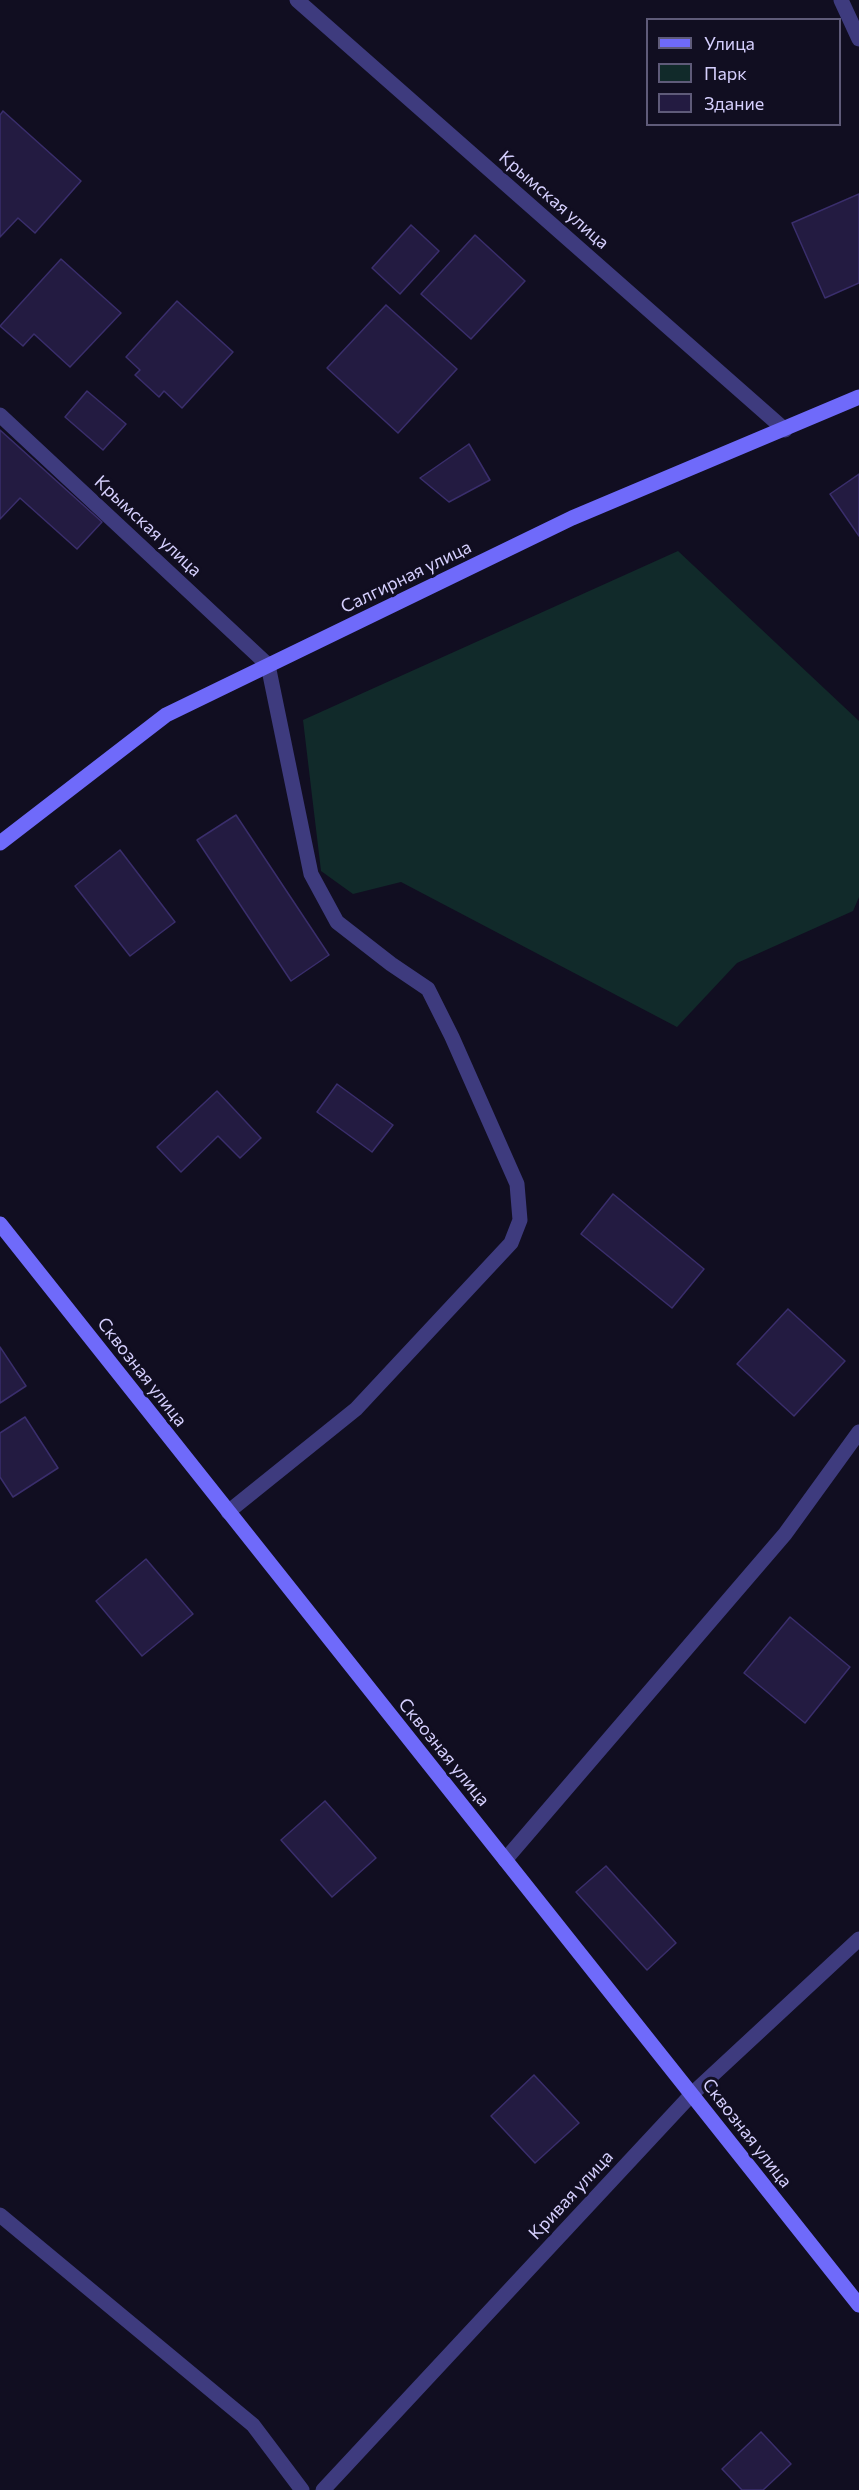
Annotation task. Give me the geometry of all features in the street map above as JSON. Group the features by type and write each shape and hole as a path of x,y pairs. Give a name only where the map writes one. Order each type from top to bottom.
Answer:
{"main road":[{"name":"Салгирная улица","path":"0,843 166,715 572,518 859,397"},
{"name":"Сквозная улица","path":"0,1224 859,2305"}],"street":[{"name":"Крымская улица","path":"297,0 785,430"},
{"path":"841,0 859,39"},
{"name":"Крымская улица","path":"0,415 268,665"},
{"path":"228,1512 356,1409 511,1243 520,1220 517,1184 452,1037 428,989 391,964 337,922 311,874 268,665"},
{"path":"505,1860 785,1534 859,1432"},
{"name":"Кривая улица","path":"323,2490 692,2094 859,1939"},
{"path":"0,2215 253,2425 302,2490"}],"green space":[{"path":"678,551 859,721 859,897 853,911 737,963 677,1027 401,882 353,894 321,871 303,720"}],"building":[{"path":"3,111 81,181 35,233 18,218 0,237 0,115"},
{"path":"859,194 859,283 825,298 792,223"},
{"path":"411,225 439,251 400,294 372,268"},
{"path":"475,235 525,281 471,339 421,294"},
{"path":"61,259 121,313 70,367 34,334 23,346 0,326"},
{"path":"177,301 233,352 182,408 164,391 159,397 135,375 140,370 126,357"},
{"path":"386,305 457,369 398,433 327,368"},
{"path":"87,391 126,424 103,450 65,417"},
{"path":"0,430 102,522 77,549 20,498 0,519"},
{"path":"469,444 490,480 449,502 420,478"},
{"path":"859,474 859,536 830,494"},
{"path":"236,815 329,955 291,981 197,840"},
{"path":"120,850 175,922 130,956 75,886"},
{"path":"337,1084 393,1125 372,1152 317,1112"},
{"path":"217,1091 261,1138 240,1158 218,1136 181,1172 157,1147"},
{"path":"613,1194 704,1269 672,1308 581,1234"},
{"path":"788,1309 845,1361 794,1416 737,1364"},
{"path":"0,1347 26,1386 0,1403"},
{"path":"25,1417 58,1468 13,1497 0,1477 0,1433"},
{"path":"146,1559 193,1614 142,1656 96,1601"},
{"path":"790,1617 850,1667 805,1723 744,1673"},
{"path":"325,1801 376,1858 332,1897 281,1840"},
{"path":"606,1866 676,1943 647,1970 576,1892"},
{"path":"534,2075 579,2123 535,2163 491,2116"},
{"path":"761,2432 791,2464 763,2490 742,2490 722,2469"}]}
